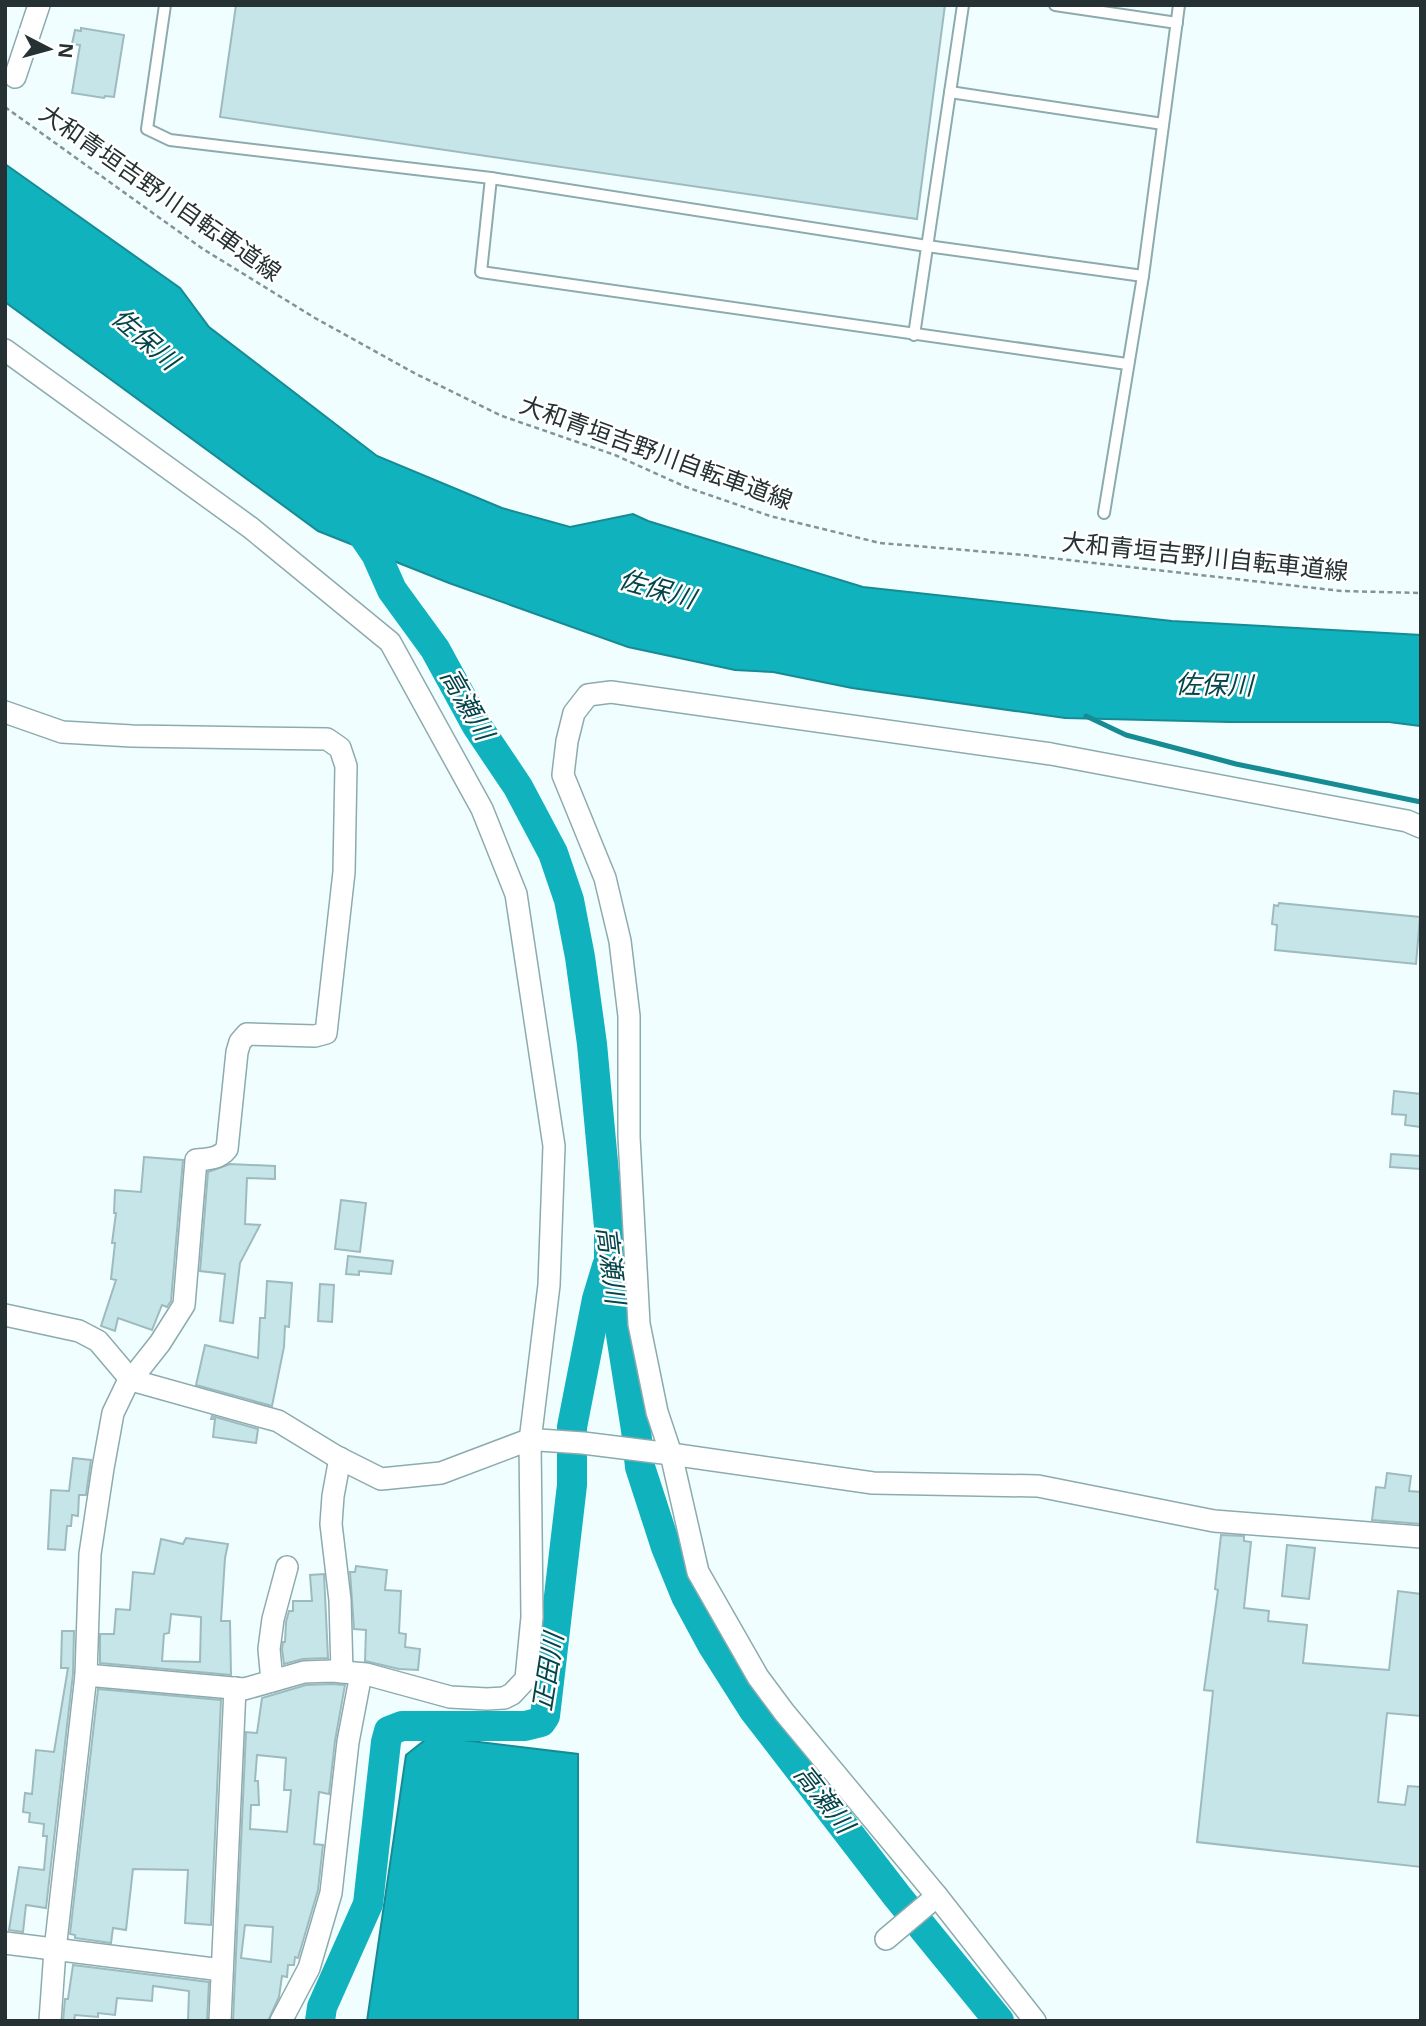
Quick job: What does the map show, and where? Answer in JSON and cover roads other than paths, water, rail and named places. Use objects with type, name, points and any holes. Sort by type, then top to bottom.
[{"type":"street","points":[[15,77],[39,5]]},
{"type":"street","points":[[5,350],[251,528],[390,642],[482,809],[516,894],[554,1146],[549,1285],[530,1441],[533,1617],[526,1679],[521,1687],[504,1698],[450,1698],[351,1673],[304,1672],[244,1689],[86,1675]]},
{"type":"street","points":[[1035,2021],[784,1712],[758,1677],[698,1572],[657,1412],[639,1324],[629,1136],[629,1016],[620,941],[605,877],[563,775],[574,713],[588,695],[611,692],[1051,754],[1407,821],[1421,827]]},
{"type":"street","points":[[5,712],[62,732],[132,736],[327,739],[340,748],[346,766],[344,872],[326,1033],[315,1036],[247,1034],[240,1042],[234,1070],[227,1149],[214,1158],[195,1160],[184,1305],[160,1343],[131,1380],[113,1413],[90,1555],[86,1675],[55,1950],[50,2021]]},
{"type":"street","points":[[5,1315],[79,1331],[106,1349],[131,1380],[278,1421],[381,1479],[441,1473],[530,1441],[583,1443],[873,1483],[1038,1486],[1214,1521],[1421,1537]]},
{"type":"street","points":[[281,2021],[309,1968],[331,1893],[348,1742],[351,1673],[331,1524],[340,1458]]},
{"type":"street","points":[[272,1681],[269,1649],[273,1619],[287,1567]]},
{"type":"street","points":[[220,2021],[235,1688]]},
{"type":"street","points":[[886,1939],[934,1898]]},
{"type":"street","points":[[5,1943],[222,1970]]},
{"type":"lane","points":[[165,5],[147,129],[170,140],[491,178],[927,246],[1143,276]]},
{"type":"lane","points":[[914,335],[963,5]]},
{"type":"lane","points":[[1055,5],[1177,23]]},
{"type":"lane","points":[[1104,513],[1143,276],[1179,5]]},
{"type":"lane","points":[[950,92],[1163,124]]},
{"type":"lane","points":[[491,178],[481,272],[1127,365]]},
{"type":"water","name":"佐保川","points":[[5,164],[180,288],[209,327],[377,456],[502,508],[570,527],[633,514],[648,521],[863,587],[1172,621],[1421,635],[1421,726],[1389,722],[1065,718],[852,688],[773,672],[735,670],[628,647],[449,583],[318,531],[5,302]]},
{"type":"water","points":[[430,1736],[578,1754],[578,2021],[367,2021],[406,1755]]},
{"type":"waterway","name":"高瀬川","points":[[354,522],[376,554],[392,590],[435,649],[477,726],[518,787],[553,853],[569,900],[592,1044],[609,1227],[609,1259],[640,1467],[666,1547],[686,1596],[713,1646],[753,1709],[897,1896],[999,2021]]},
{"type":"waterway","points":[[1086,716],[1126,735],[1236,764],[1421,802]]},
{"type":"waterway","name":"正田川","points":[[320,2021],[322,2007],[368,1904],[389,1731],[402,1726],[525,1726],[541,1722],[545,1716],[572,1485],[572,1427],[597,1299],[607,1266]]}]
